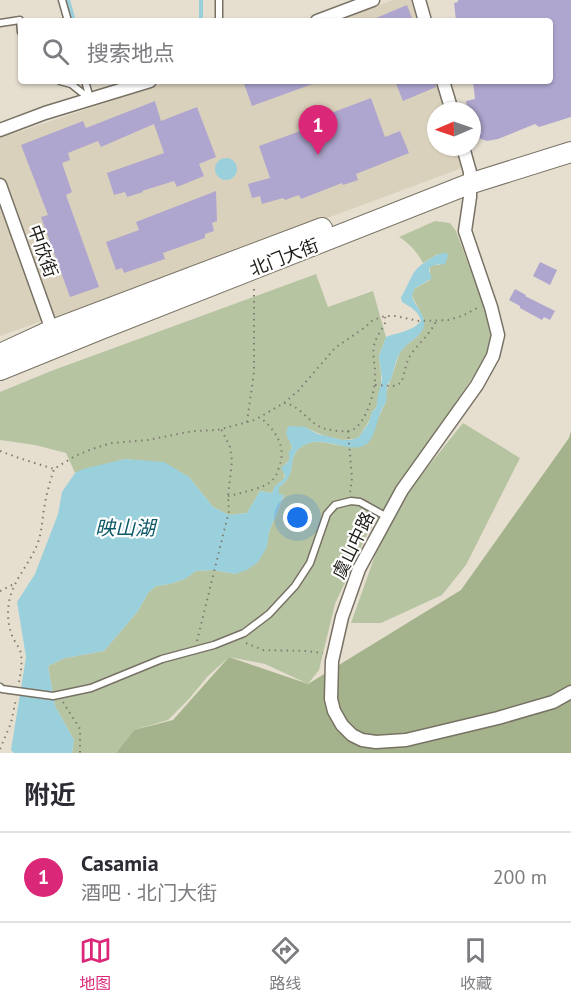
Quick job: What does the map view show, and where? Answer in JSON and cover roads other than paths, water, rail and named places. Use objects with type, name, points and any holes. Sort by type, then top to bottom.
[{"type":"main road","name":"北门大街","points":[[0,370],[254,269],[546,147],[571,140]]},
{"type":"main road","name":"北门大街","points":[[0,354],[52,330],[470,178],[571,152]]},
{"type":"street","points":[[325,18],[373,0]]},
{"type":"street","points":[[419,0],[424,18]]},
{"type":"street","points":[[0,130],[45,113],[140,84]]},
{"type":"street","points":[[444,84],[449,102]]},
{"type":"street","name":"虞山中路","points":[[465,156],[470,178],[470,196],[465,231],[490,302],[498,335],[493,356],[477,386],[402,490],[359,569],[342,617],[332,661],[331,699],[334,711],[342,725],[352,735],[362,740],[376,742],[405,740],[498,718],[553,702],[571,693]]},
{"type":"street","name":"中欣街","points":[[0,185],[52,330]]},
{"type":"lane","points":[[62,0],[67,18]]},
{"type":"lane","points":[[219,0],[219,18]]},
{"type":"lane","points":[[0,23],[18,20]]},
{"type":"lane","points":[[71,84],[90,99]]},
{"type":"lane","points":[[86,84],[90,99]]},
{"type":"lane","points":[[0,687],[53,696],[91,688],[162,659],[214,645],[244,633],[269,614],[295,586],[310,563],[327,514],[335,505],[348,501],[360,502],[387,517]]},
{"type":"water","points":[[226,158],[234,161],[237,169],[234,177],[226,180],[218,177],[215,169],[218,161]]},
{"type":"water","name":"映山湖","points":[[447,253],[445,264],[431,267],[429,271],[432,278],[414,289],[412,297],[422,314],[424,326],[420,334],[398,356],[388,385],[386,402],[370,441],[363,446],[355,447],[315,442],[296,452],[289,477],[279,487],[279,494],[284,495],[269,532],[267,547],[258,562],[247,570],[235,574],[213,570],[196,571],[185,579],[156,586],[148,593],[138,611],[104,651],[65,658],[48,666],[55,706],[74,740],[72,753],[14,753],[11,750],[26,657],[17,602],[35,574],[58,514],[62,492],[75,473],[125,459],[164,462],[189,477],[213,507],[229,515],[247,513],[260,491],[272,493],[275,486],[284,479],[285,475],[281,468],[289,461],[289,452],[292,448],[286,432],[289,426],[305,427],[318,434],[342,440],[359,437],[376,408],[382,379],[379,356],[386,337],[409,330],[421,321],[416,312],[402,302],[401,297],[418,268],[433,257]]},
{"type":"waterway","points":[[68,0],[73,18]]},
{"type":"waterway","points":[[201,0],[201,18]]},
{"type":"place","name":"Casamia","points":[[318,155]]}]
